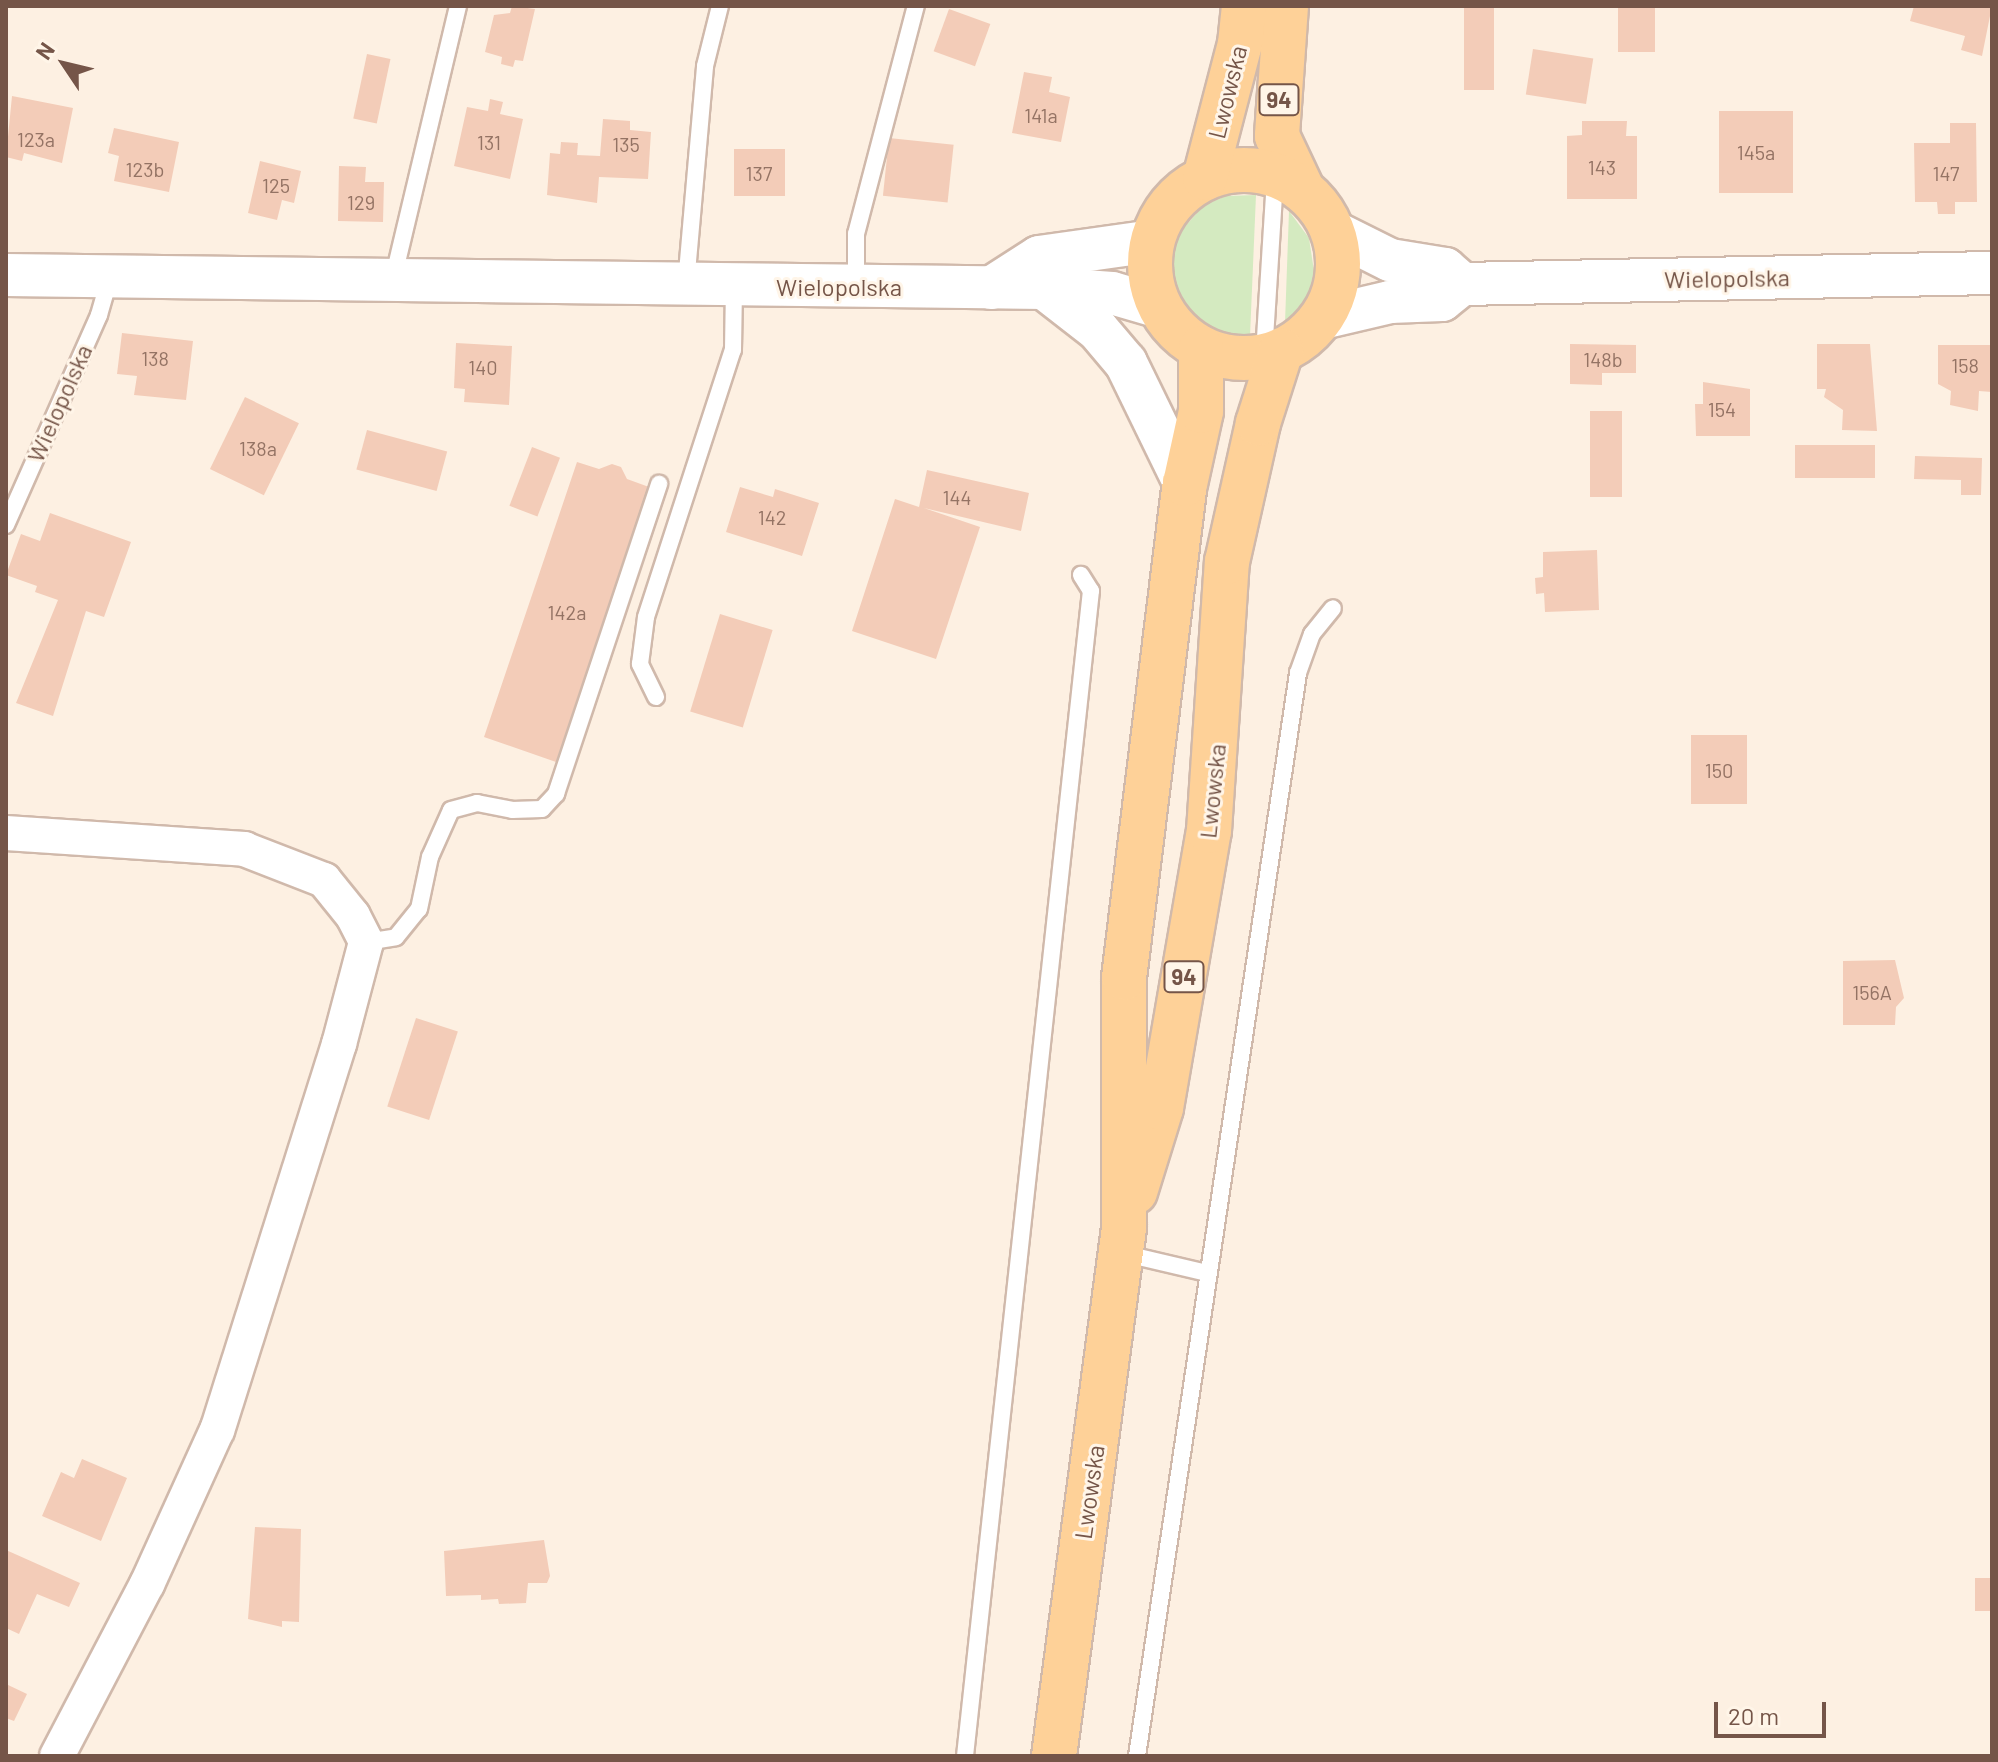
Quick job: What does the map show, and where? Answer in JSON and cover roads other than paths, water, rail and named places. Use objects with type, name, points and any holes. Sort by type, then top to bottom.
[{"type":"main road","name":"Lwowska","points":[[1205,178],[1240,44],[1244,6]]},
{"type":"main road","name":"Lwowska","points":[[1285,167],[1286,6]]},
{"type":"main road","points":[[1285,167],[1332,231],[1336,283],[1322,318],[1272,354],[1237,359],[1201,348],[1172,325],[1160,307],[1150,269],[1153,241],[1165,212],[1205,178],[1285,167]]},
{"type":"main road","name":"Lwowska","points":[[1054,1756],[1123,1240],[1124,978],[1185,484],[1201,411],[1201,348]]},
{"type":"main road","name":"Lwowska","points":[[1123,1240],[1161,1108],[1209,831],[1221,607],[1237,505],[1272,354]]},
{"type":"street","name":"Wielopolska","points":[[1332,231],[1390,260],[1445,269],[1462,284]]},
{"type":"street","points":[[991,288],[1039,257],[1153,241]]},
{"type":"street","name":"Wielopolska","points":[[1322,318],[1390,302],[1442,300],[1462,284],[1992,273]]},
{"type":"street","name":"Wielopolska","points":[[6,275],[109,279],[1044,288],[1112,293],[1160,307]]},
{"type":"street","points":[[1044,288],[1098,330],[1126,363],[1185,484]]},
{"type":"street","points":[[6,833],[244,849],[324,880],[353,916],[366,942],[339,1044],[217,1430],[147,1584],[57,1756]]},
{"type":"lane","points":[[392,280],[458,6]]},
{"type":"lane","points":[[686,286],[705,66],[720,6]]},
{"type":"lane","points":[[856,288],[856,234],[916,6]]},
{"type":"lane","points":[[1272,354],[1285,167]]},
{"type":"lane","name":"Wielopolska","points":[[6,525],[99,315],[109,279]]},
{"type":"lane","points":[[656,697],[640,664],[646,617],[733,350],[734,286]]},
{"type":"lane","points":[[366,942],[396,937],[419,909],[430,857],[451,810],[477,803],[512,810],[542,809],[556,794],[659,484]]},
{"type":"lane","points":[[965,1756],[1091,591],[1081,575]]},
{"type":"lane","points":[[1137,1756],[1298,673],[1312,634],[1333,608]]},
{"type":"lane","points":[[1123,1240],[1207,1273]]}]
